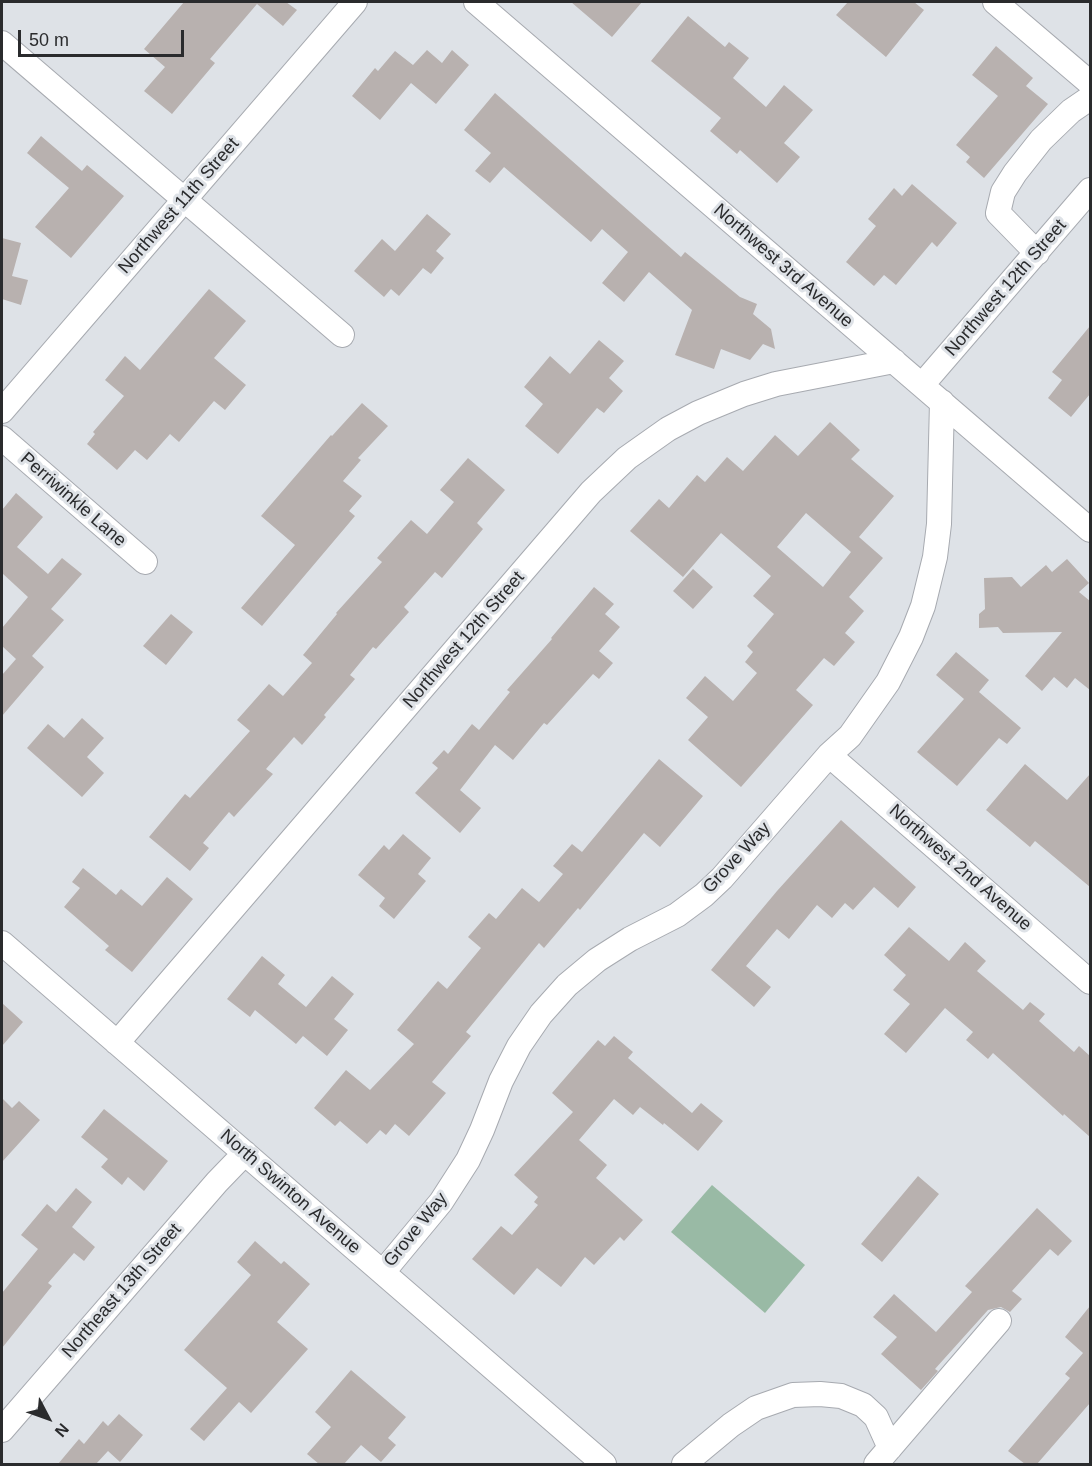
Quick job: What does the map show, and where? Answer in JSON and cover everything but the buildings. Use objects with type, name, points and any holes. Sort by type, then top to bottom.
[{"type":"street","name":"Northwest 11th Street","points":[[2,411],[356,2]]},
{"type":"street","name":"Northwest 3rd Avenue","points":[[476,2],[1090,530]]},
{"type":"street","points":[[995,2],[1090,83]]},
{"type":"street","points":[[2,43],[342,335]]},
{"type":"street","points":[[1037,253],[998,213],[1003,192],[1014,173],[1041,140],[1071,111],[1090,98]]},
{"type":"street","name":"Northwest 12th Street","points":[[922,385],[1090,190]]},
{"type":"street","name":"Northwest 12th Street","points":[[117,1043],[591,492],[627,458],[668,429],[698,413],[744,394],[776,384],[894,361]]},
{"type":"street","name":"Grove Way","points":[[382,1272],[441,1202],[468,1160],[501,1081],[519,1046],[541,1014],[567,985],[597,960],[630,939],[677,915],[722,878],[829,755],[850,736],[888,682],[911,638],[935,557],[939,524],[942,402]]},
{"type":"street","name":"Perriwinkle Lane","points":[[2,438],[145,562]]},
{"type":"street","name":"Northwest 2nd Avenue","points":[[829,755],[1090,982]]},
{"type":"street","name":"North Swinton Avenue","points":[[2,943],[604,1464]]},
{"type":"street","name":"Northeast 13th Street","points":[[2,1430],[217,1182],[245,1153]]},
{"type":"street","points":[[883,1456],[999,1321]]},
{"type":"street","points":[[684,1464],[722,1432],[756,1408],[793,1395],[841,1396],[863,1405],[876,1417],[883,1456]]},
{"type":"green space","points":[[712,1185],[805,1265],[765,1313],[671,1232]]}]
